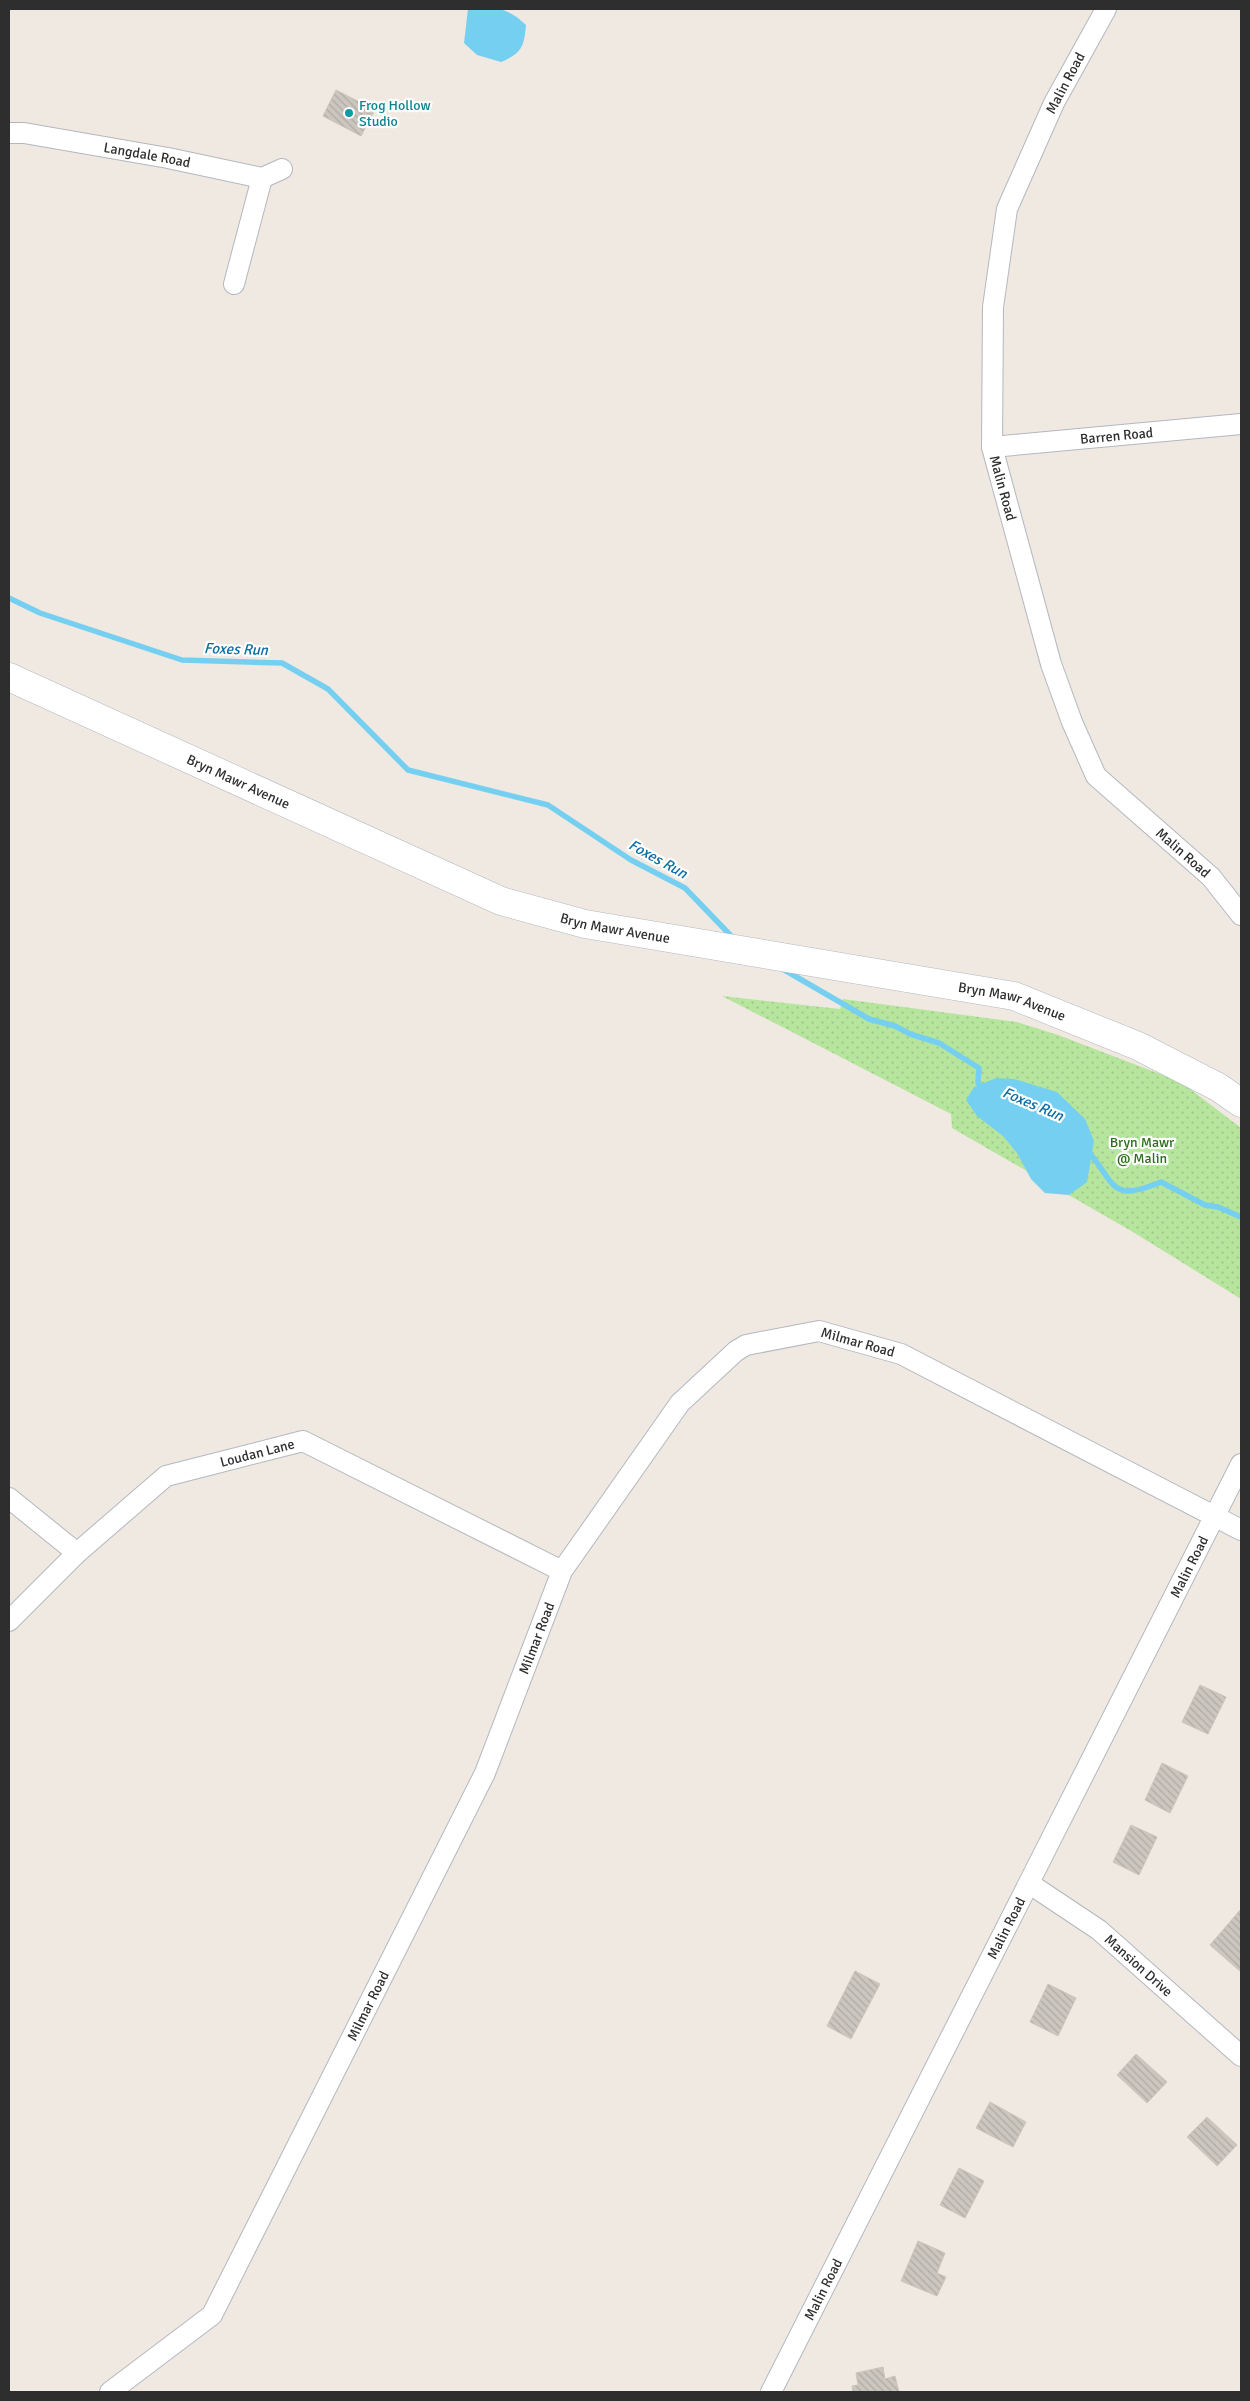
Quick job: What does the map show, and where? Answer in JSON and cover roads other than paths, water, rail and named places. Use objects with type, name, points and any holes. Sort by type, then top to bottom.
[{"type":"main road","name":"Bryn Mawr Avenue","points":[[9,677],[501,901],[585,924],[1014,996],[1138,1046],[1218,1087],[1241,1103]]},
{"type":"street","name":"Malin Road","points":[[1106,9],[1054,103],[1007,209],[993,307],[992,447],[1051,664],[1072,722],[1096,776],[1211,878],[1241,914]]},
{"type":"street","name":"Langdale Road","points":[[9,133],[24,133],[168,158],[262,178]]},
{"type":"street","points":[[234,284],[262,178],[282,169]]},
{"type":"street","name":"Barren Road","points":[[992,447],[1241,424]]},
{"type":"street","name":"Milmar Road","points":[[110,2392],[212,2315],[485,1773],[562,1571],[680,1403],[729,1357],[746,1345],[819,1332],[901,1354],[1241,1530]]},
{"type":"street","name":"Loudan Lane","points":[[9,1621],[76,1553],[166,1476],[303,1441],[562,1571]]},
{"type":"street","name":"Malin Road","points":[[771,2392],[1030,1884],[1241,1464]]},
{"type":"street","points":[[9,1498],[76,1553]]},
{"type":"street","name":"Mansion Drive","points":[[1030,1884],[1100,1930],[1241,2056]]},
{"type":"water","points":[[485,7],[500,9],[520,19],[526,25],[523,44],[518,52],[501,62],[477,55],[464,43],[468,9]]},
{"type":"water","points":[[996,1078],[1014,1079],[1057,1092],[1085,1119],[1094,1141],[1087,1182],[1069,1195],[1045,1193],[1031,1179],[1017,1153],[1003,1136],[977,1116],[966,1100],[974,1087]]},
{"type":"waterway","name":"Foxes Run","points":[[9,598],[40,613],[182,660],[282,663],[328,689],[408,770],[548,805],[631,860],[685,888],[735,940]]},
{"type":"waterway","name":"Foxes Run","points":[[781,968],[869,1019],[895,1026],[910,1034],[939,1043],[979,1068],[978,1082],[982,1092]]},
{"type":"waterway","name":"Foxes Run","points":[[1087,1150],[1115,1187],[1132,1191],[1161,1182],[1205,1205],[1218,1207],[1241,1217]]},
{"type":"place","name":"Frog Hollow Studio","points":[[349,113]]},
{"type":"park label","name":"Bryn Mawr @ Malin","points":[[1142,1150]]}]
